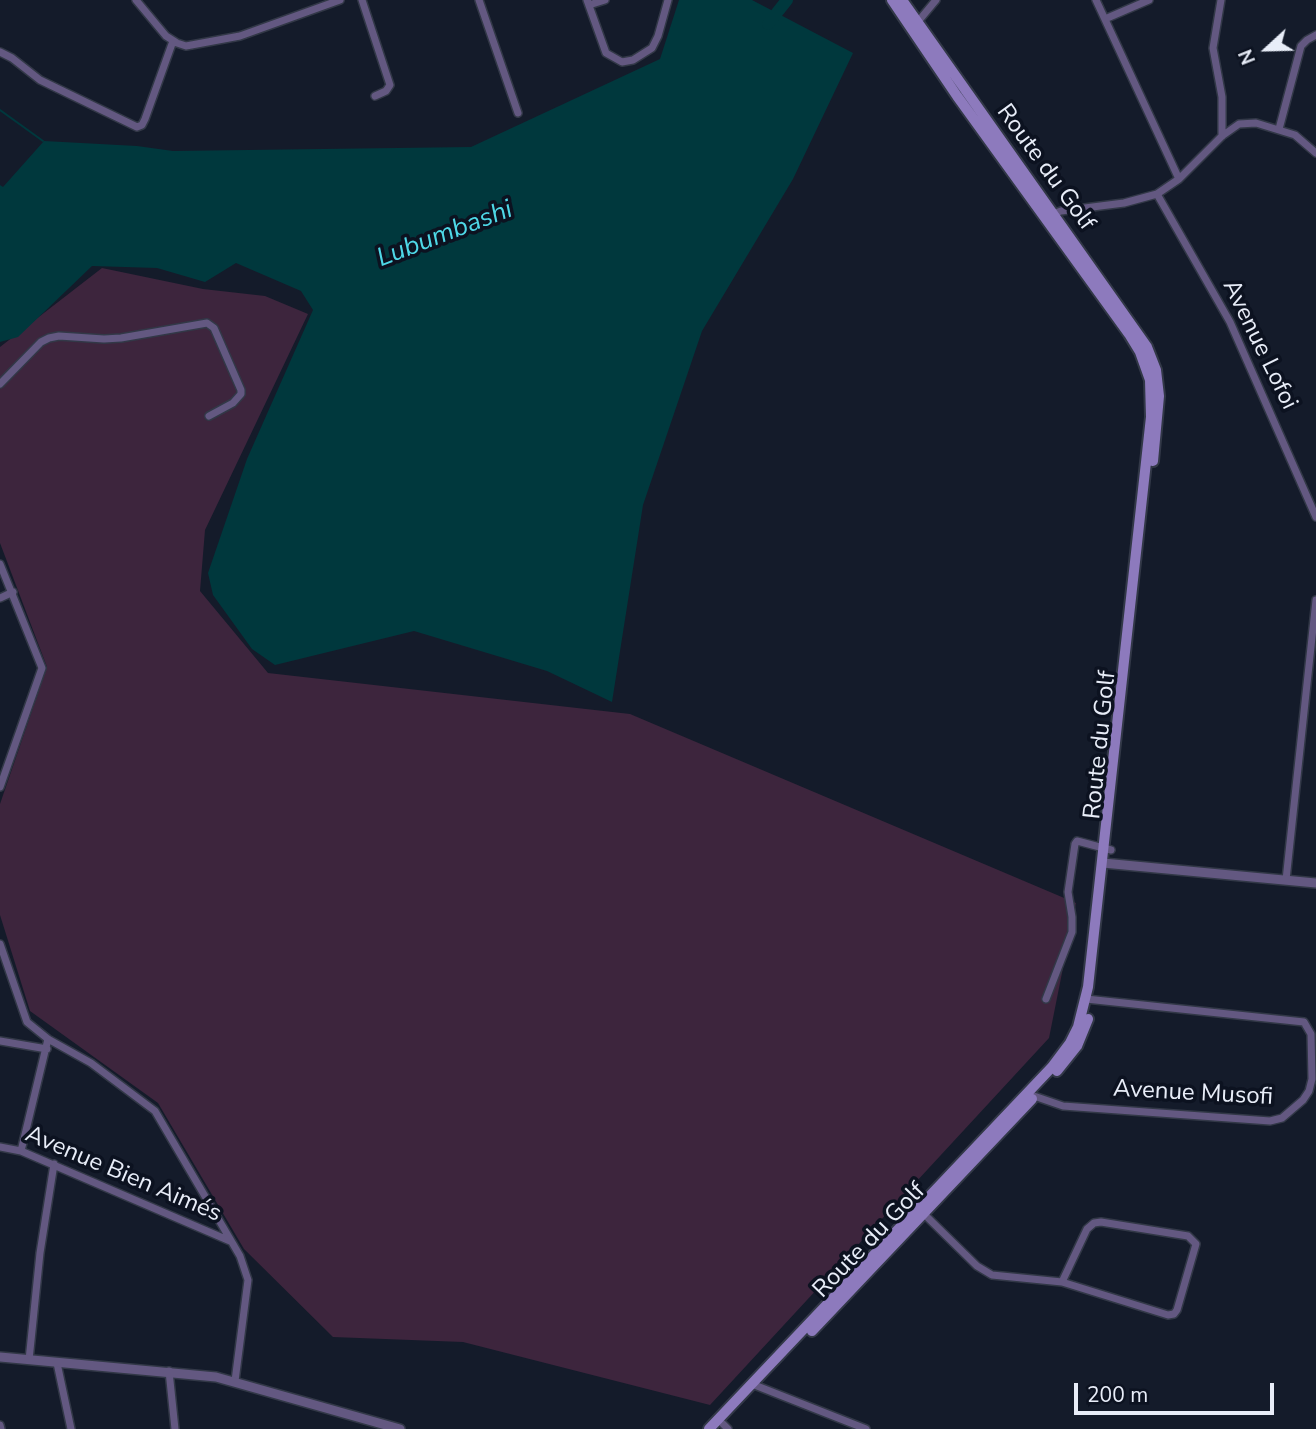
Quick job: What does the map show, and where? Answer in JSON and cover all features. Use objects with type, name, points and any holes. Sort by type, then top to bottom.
[{"type":"main road","points":[[891,0],[914,27]]},
{"type":"main road","name":"Route du Golf","points":[[723,1428],[755,1385],[1072,1054],[1084,1031],[1090,1000],[1158,417],[1158,382],[1154,364],[1142,339],[1025,184],[914,27],[902,0]]},
{"type":"main road","points":[[709,1429],[755,1385]]},
{"type":"street","points":[[136,0],[173,41],[182,45],[196,45],[240,36],[340,0]]},
{"type":"street","points":[[362,0],[390,85],[386,91],[375,96]]},
{"type":"street","points":[[479,0],[518,113]]},
{"type":"street","points":[[606,0],[588,3],[606,52],[622,62],[633,60],[652,48],[659,36],[668,0]]},
{"type":"street","points":[[914,27],[936,0]]},
{"type":"street","points":[[1096,0],[1179,179]]},
{"type":"street","points":[[1105,19],[1149,0]]},
{"type":"street","points":[[1221,0],[1213,48],[1222,97],[1222,136]]},
{"type":"street","points":[[1279,129],[1301,46],[1313,36],[1316,44]]},
{"type":"street","points":[[0,52],[40,80],[137,127],[145,120],[173,41]]},
{"type":"street","points":[[1049,216],[1124,203],[1157,194],[1179,179],[1231,128],[1247,122],[1279,129],[1305,141],[1316,153]]},
{"type":"street","name":"Avenue Lofoi","points":[[1157,194],[1230,322],[1316,517]]},
{"type":"street","points":[[0,384],[41,342],[49,338],[121,338],[206,323],[214,328],[241,390],[233,403],[209,416]]},
{"type":"street","points":[[0,564],[42,668],[0,788]]},
{"type":"street","points":[[0,598],[13,592]]},
{"type":"street","points":[[1286,880],[1316,600]]},
{"type":"street","points":[[1046,999],[1072,932],[1068,892],[1075,845],[1077,841],[1108,850]]},
{"type":"street","points":[[1106,864],[1316,883]]},
{"type":"street","points":[[0,944],[23,1015],[48,1039],[91,1063],[155,1111],[244,1263],[248,1280],[235,1381]]},
{"type":"street","name":"Avenue Musofi","points":[[1030,1095],[1063,1106],[1270,1121],[1282,1118],[1303,1100],[1309,1091],[1312,1079],[1311,1034],[1304,1022],[1090,1000]]},
{"type":"street","points":[[21,1151],[48,1039]]},
{"type":"street","points":[[0,1041],[47,1049]]},
{"type":"street","name":"Avenue Bien Aimés","points":[[0,1147],[21,1151],[54,1164],[230,1241]]},
{"type":"street","points":[[29,1360],[40,1253],[54,1164]]},
{"type":"street","points":[[921,1212],[992,1275],[1062,1282],[1168,1315],[1173,1315],[1177,1310],[1196,1246],[1193,1238],[1188,1236],[1094,1223],[1087,1229],[1062,1282]]},
{"type":"street","points":[[0,1357],[197,1373],[235,1381],[400,1429]]},
{"type":"street","points":[[57,1363],[71,1429]]},
{"type":"street","points":[[169,1371],[175,1429]]},
{"type":"street","points":[[755,1385],[866,1429]]},
{"type":"shaded area","points":[[102,268],[203,289],[265,296],[308,314],[205,530],[200,591],[268,673],[630,714],[1076,903],[1049,1038],[710,1405],[463,1342],[333,1337],[244,1249],[158,1103],[30,1011],[0,915],[0,804],[47,667],[0,543],[0,347]]},
{"type":"water","points":[[679,0],[752,0],[853,53],[793,179],[702,331],[643,505],[612,702],[547,671],[414,631],[275,665],[252,649],[213,595],[208,573],[247,459],[313,310],[301,291],[236,263],[205,282],[157,268],[92,266],[18,337],[0,342],[0,185],[3,187],[44,141],[137,146],[173,151],[471,147],[660,59]]},
{"type":"waterway","name":"Lubumbashi","points":[[768,24],[787,0]]},
{"type":"waterway","points":[[0,110],[43,141]]}]
